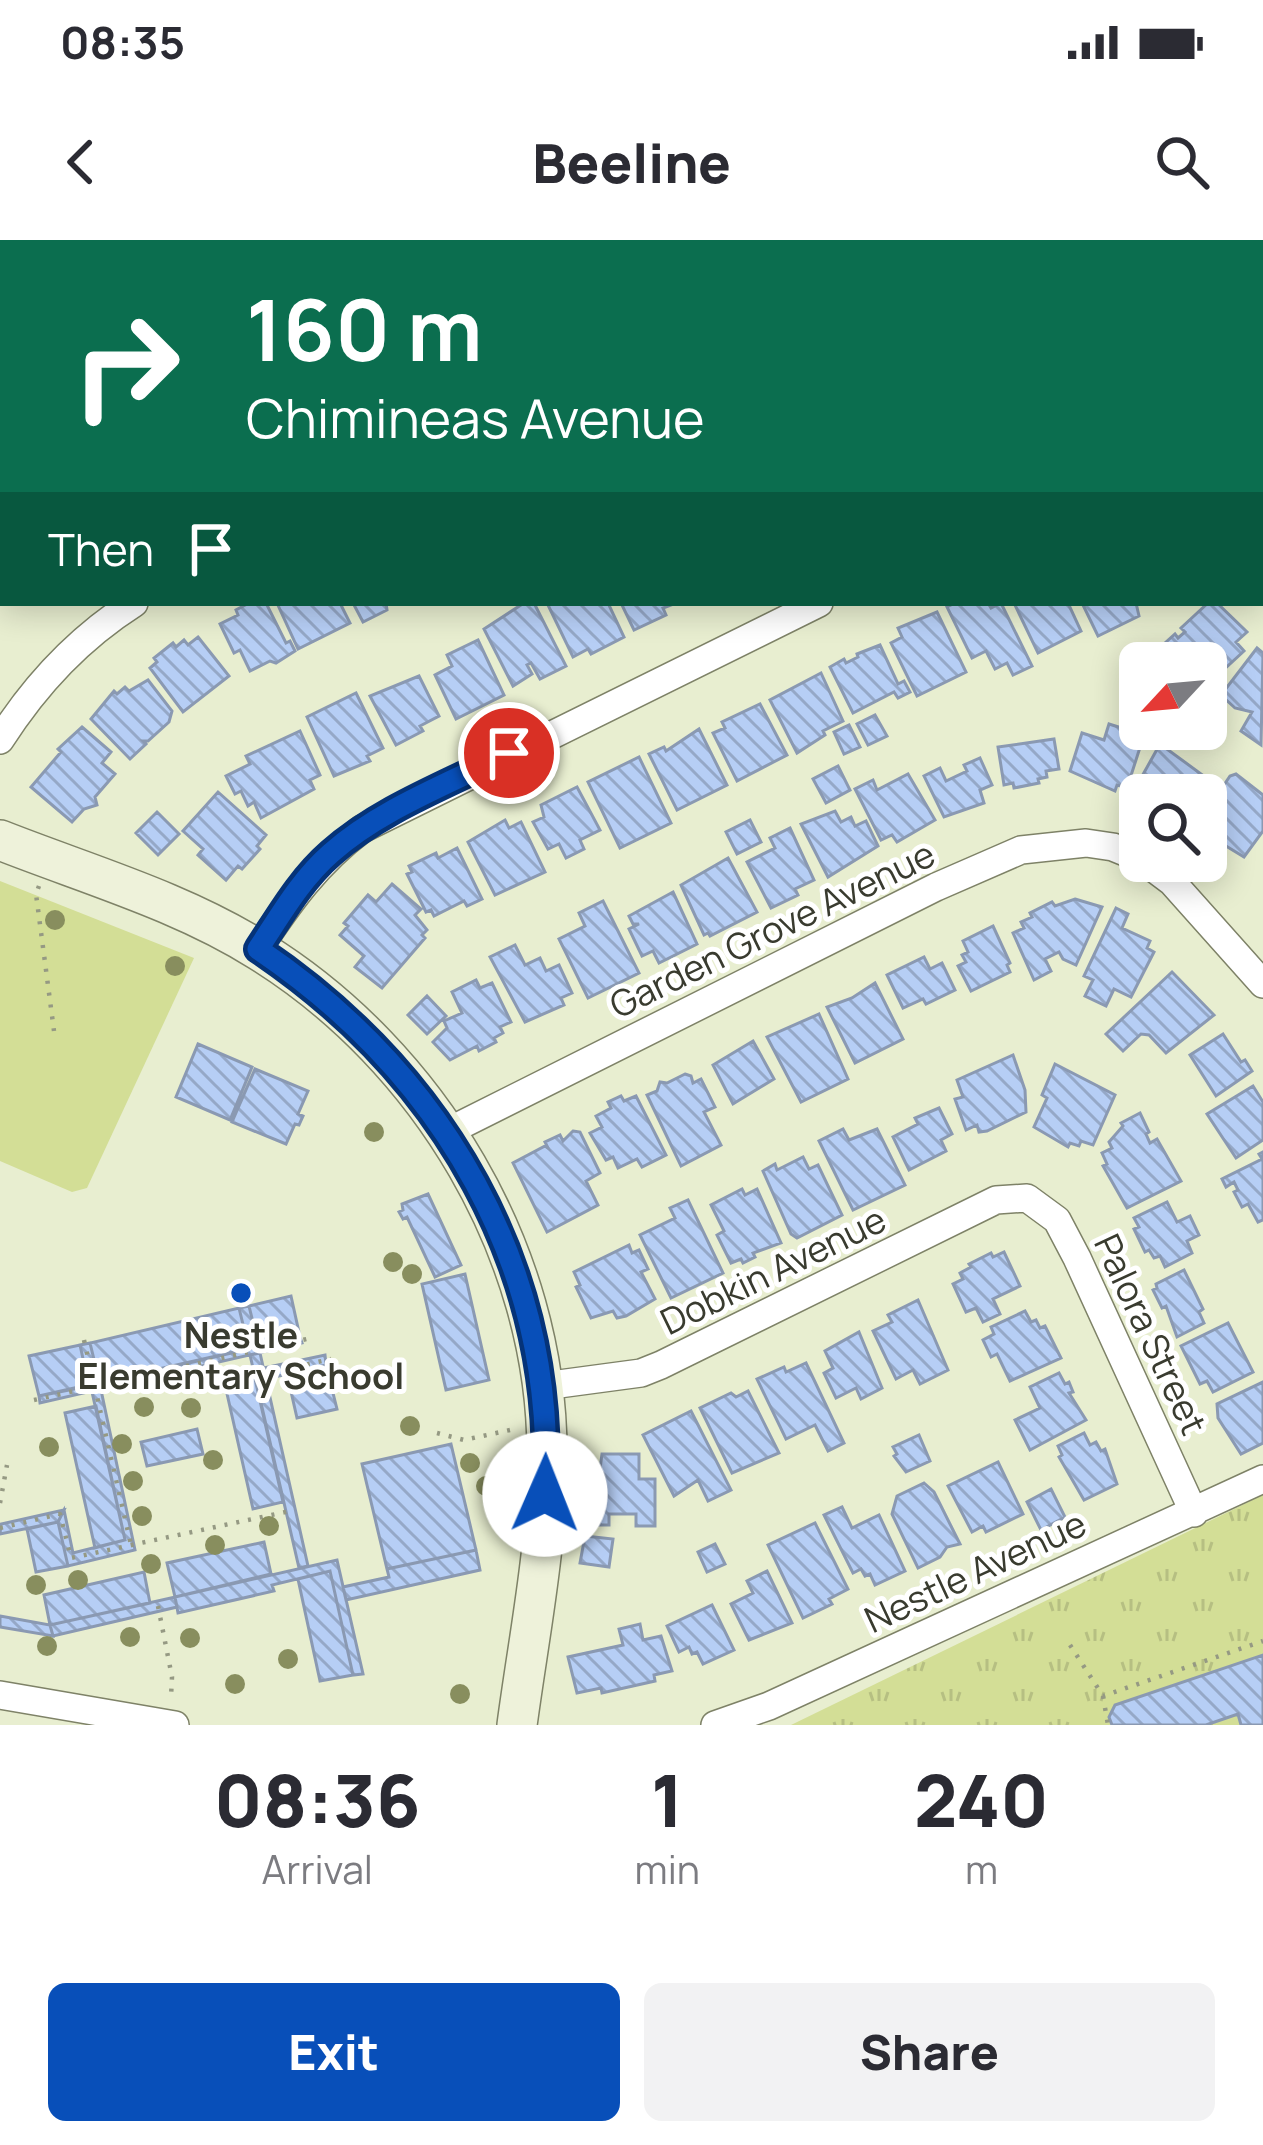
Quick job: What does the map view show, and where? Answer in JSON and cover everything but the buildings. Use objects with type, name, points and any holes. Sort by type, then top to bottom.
[{"type":"street","points":[[0,740],[25,701],[94,628],[129,606]]},
{"type":"street","points":[[258,949],[300,885],[362,829],[813,606]]},
{"type":"street","points":[[0,840],[190,915],[258,949],[320,994],[367,1037],[447,1132],[477,1182],[528,1314],[544,1386],[548,1453],[543,1534],[518,1725]]},
{"type":"street","name":"Garden Grove Avenue","points":[[447,1132],[936,887],[1021,850],[1086,843],[1119,850]]},
{"type":"street","points":[[1171,882],[1263,984]]},
{"type":"street","name":"Dobkin Avenue","points":[[544,1386],[661,1366],[996,1200],[1027,1198]]},
{"type":"street","name":"Palora Street","points":[[1027,1198],[1057,1220],[1194,1513]]},
{"type":"street","name":"Nestle Avenue","points":[[715,1725],[769,1706],[1263,1479]]},
{"type":"street","points":[[0,1695],[173,1711]]},
{"type":"path","points":[[39,886],[36,894],[54,1031]]},
{"type":"path","points":[[34,1400],[307,1339]]},
{"type":"path","points":[[84,1340],[131,1545]]},
{"type":"path","points":[[260,1375],[332,1359]]},
{"type":"path","points":[[437,1432],[464,1440],[516,1428]]},
{"type":"path","points":[[0,1503],[7,1465]]},
{"type":"path","points":[[0,1528],[60,1514],[71,1558],[290,1510]]},
{"type":"path","points":[[158,1606],[172,1678],[173,1711]]},
{"type":"path","points":[[1103,1696],[1263,1641]]},
{"type":"path","points":[[1070,1645],[1103,1696],[1108,1725]]},
{"type":"green space","points":[[0,881],[194,958],[87,1188],[72,1192],[0,1161]]},
{"type":"green space","points":[[1263,1495],[1263,1725],[791,1725]]},
{"type":"place","name":"Nestle Elementary School","points":[[241,1293]]},
{"type":"route","points":[[509,753],[362,829],[329,854],[300,885],[258,949],[320,994],[367,1037],[447,1132],[477,1182],[528,1314],[544,1386],[545,1494]]}]
